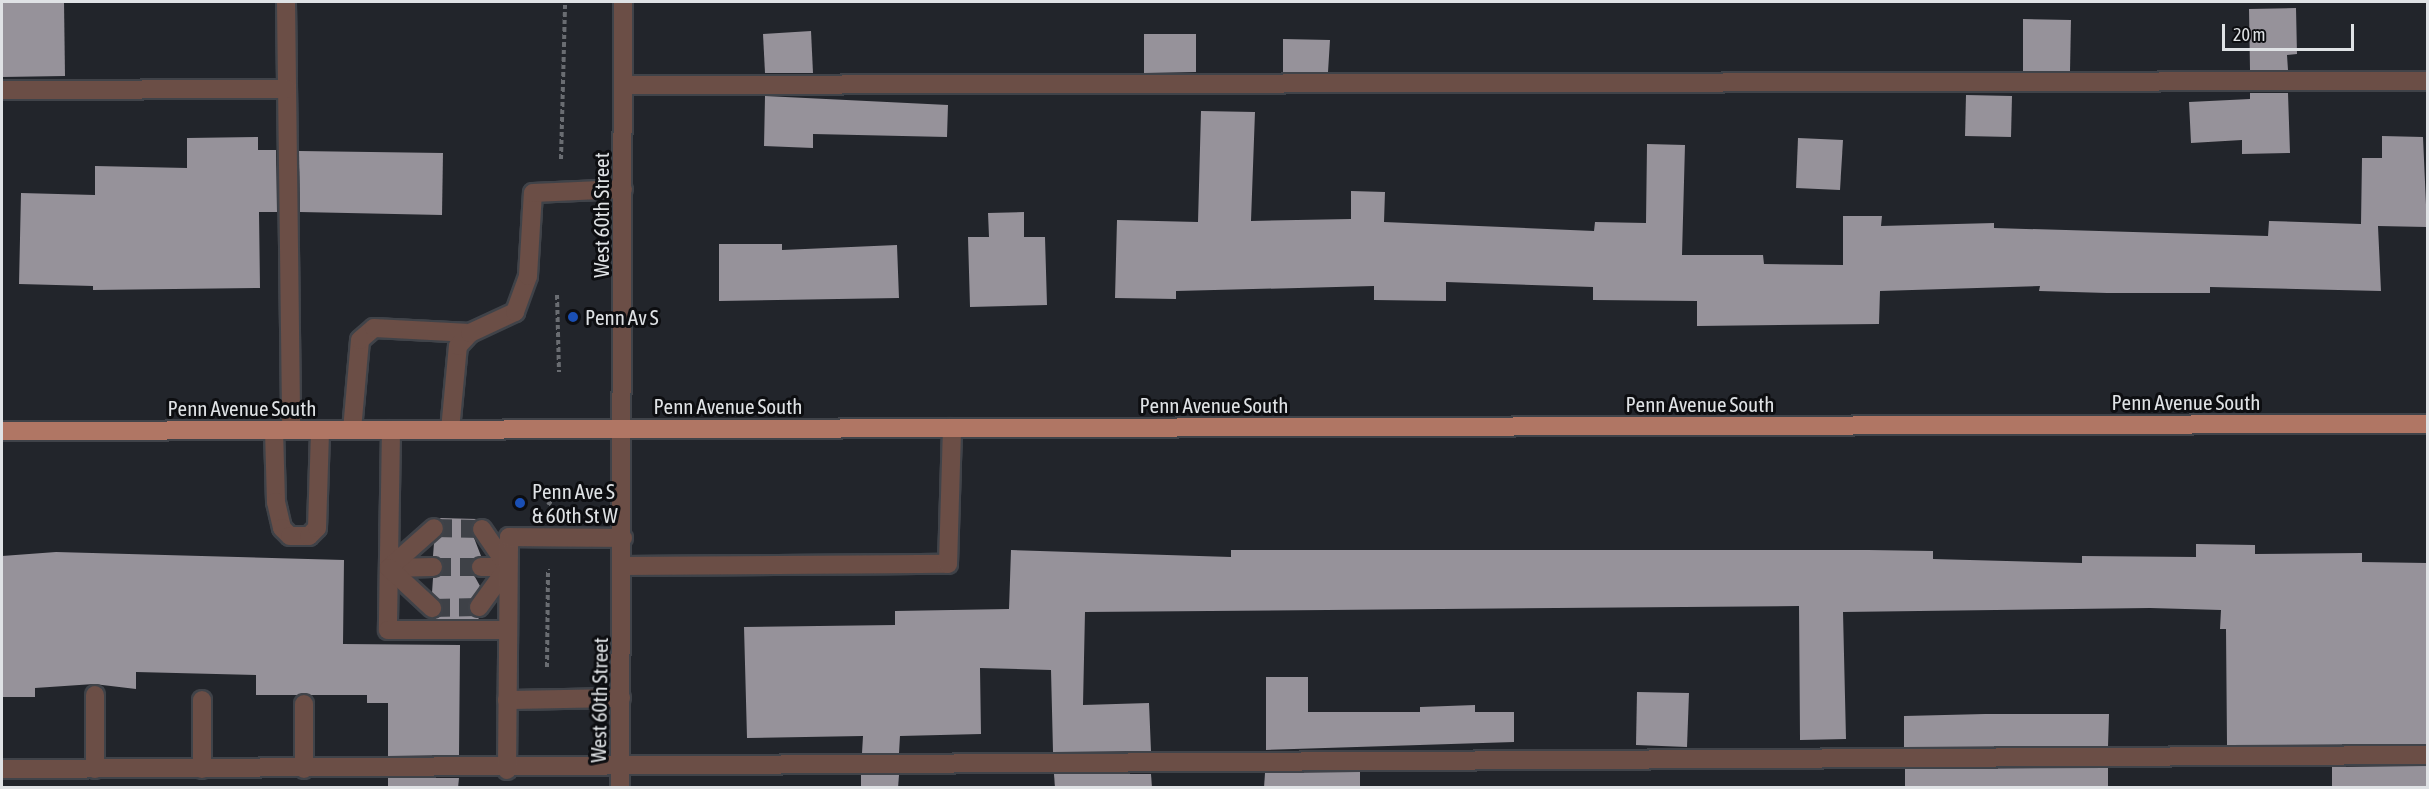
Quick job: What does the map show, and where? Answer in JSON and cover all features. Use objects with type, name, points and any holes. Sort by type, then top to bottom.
[{"type":"main road","name":"Penn Avenue South","points":[[2,431],[2427,424]]},
{"type":"street","points":[[286,2],[287,89],[282,430],[276,502],[282,528],[290,536],[309,536],[317,528],[320,430]]},
{"type":"street","name":"West 60th Street","points":[[620,779],[623,2]]},
{"type":"street","points":[[623,85],[2427,81]]},
{"type":"street","points":[[2,90],[287,89]]},
{"type":"street","points":[[450,430],[458,346],[470,333],[515,312],[528,276],[533,193],[623,189]]},
{"type":"street","points":[[352,430],[360,340],[374,328],[470,333]]},
{"type":"street","points":[[622,566],[948,564],[952,428]]},
{"type":"street","points":[[391,430],[388,630],[507,630]]},
{"type":"street","points":[[389,568],[434,528]]},
{"type":"street","points":[[482,529],[508,567]]},
{"type":"street","points":[[507,770],[509,537],[622,538]]},
{"type":"street","points":[[389,568],[433,567]]},
{"type":"street","points":[[481,567],[508,567]]},
{"type":"street","points":[[479,607],[508,567]]},
{"type":"street","points":[[389,568],[432,608]]},
{"type":"street","points":[[95,695],[95,769]]},
{"type":"street","points":[[507,700],[621,698]]},
{"type":"street","points":[[202,700],[202,769]]},
{"type":"street","points":[[304,704],[304,769]]},
{"type":"street","points":[[2,769],[507,770],[620,779],[2427,755]]},
{"type":"path","points":[[547,699],[548,505],[559,491]]},
{"type":"building","points":[[2,2],[64,2],[65,76],[2,77]]},
{"type":"building","points":[[2296,8],[2297,54],[2287,55],[2288,70],[2250,70],[2249,9]]},
{"type":"building","points":[[2023,19],[2071,20],[2070,71],[2023,71]]},
{"type":"building","points":[[811,31],[813,73],[765,73],[763,34]]},
{"type":"building","points":[[1144,34],[1196,34],[1196,72],[1144,73]]},
{"type":"building","points":[[1283,39],[1330,40],[1328,72],[1283,72]]},
{"type":"building","points":[[2250,93],[2288,93],[2290,153],[2242,154],[2242,140],[2191,143],[2189,102],[2250,99]]},
{"type":"building","points":[[1966,95],[2012,96],[2011,137],[1965,136]]},
{"type":"building","points":[[765,96],[948,105],[947,137],[813,134],[813,148],[764,146]]},
{"type":"building","points":[[1201,111],[1255,112],[1251,221],[1351,219],[1351,191],[1385,192],[1384,222],[1594,231],[1595,222],[1646,223],[1647,144],[1685,145],[1682,255],[1763,255],[1764,264],[1843,265],[1843,216],[1882,216],[1881,226],[1994,223],[1994,228],[2268,236],[2269,221],[2361,224],[2362,158],[2382,158],[2382,136],[2423,137],[2427,227],[2378,226],[2381,291],[2210,287],[2210,293],[2107,293],[2039,291],[2040,286],[1880,291],[1879,324],[1697,326],[1697,301],[1593,300],[1593,287],[1446,282],[1446,301],[1374,300],[1374,286],[1176,291],[1176,299],[1115,298],[1117,220],[1198,222]]},
{"type":"building","points":[[258,137],[258,150],[276,150],[277,212],[259,212],[260,288],[93,290],[93,286],[19,284],[21,193],[95,195],[95,166],[187,168],[187,138]]},
{"type":"building","points":[[1798,138],[1843,140],[1840,190],[1796,188]]},
{"type":"building","points":[[299,151],[443,153],[442,215],[300,212]]},
{"type":"building","points":[[1024,212],[1024,237],[1045,237],[1047,305],[970,307],[968,237],[989,237],[988,213]]},
{"type":"building","points":[[719,244],[782,244],[782,250],[897,245],[899,298],[719,301]]},
{"type":"building","points":[[439,518],[477,519],[471,530],[481,556],[470,568],[480,586],[468,606],[479,619],[435,619],[443,610],[432,593],[433,578],[444,567],[433,556],[434,543],[445,531]]},
{"type":"building","points":[[2196,544],[2255,545],[2255,554],[2362,553],[2362,562],[2427,563],[2427,744],[2227,745],[2226,629],[2220,629],[2221,610],[2150,608],[1843,612],[1846,739],[1800,740],[1799,606],[1085,612],[1083,705],[1149,703],[1151,751],[1053,752],[1051,670],[980,668],[981,734],[900,736],[899,753],[862,753],[863,736],[747,738],[744,627],[895,625],[895,611],[1009,609],[1011,550],[1231,557],[1231,550],[1868,550],[1933,551],[1933,559],[2082,563],[2082,556],[2196,557]]},
{"type":"building","points":[[56,552],[344,560],[343,644],[460,645],[459,755],[388,756],[388,703],[367,703],[367,695],[256,695],[256,675],[136,672],[136,689],[94,684],[35,688],[35,697],[2,697],[2,556]]},
{"type":"building","points":[[1266,677],[1308,677],[1308,712],[1420,712],[1420,707],[1475,705],[1475,712],[1514,712],[1514,742],[1266,750]]},
{"type":"building","points":[[1637,692],[1689,693],[1687,747],[1636,745]]},
{"type":"building","points":[[2109,714],[2108,746],[1904,747],[1904,716]]},
{"type":"building","points":[[2427,766],[2427,788],[2332,788],[2332,767]]},
{"type":"building","points":[[2108,768],[2108,788],[1905,788],[1905,769]]},
{"type":"building","points":[[1360,772],[1360,788],[1264,788],[1265,773]]},
{"type":"building","points":[[1054,774],[1151,774],[1152,788],[1055,788]]},
{"type":"building","points":[[861,775],[899,775],[898,788],[861,788]]},
{"type":"building","points":[[388,778],[459,778],[458,788],[388,788]]},
{"type":"tunnel","points":[[434,528],[482,529]]},
{"type":"tunnel","points":[[433,567],[481,567]]},
{"type":"tunnel","points":[[432,608],[479,607]]},
{"type":"place","name":"Penn Av S","points":[[573,317]]},
{"type":"place","name":"Penn Ave S & 60th St W","points":[[520,503]]}]
